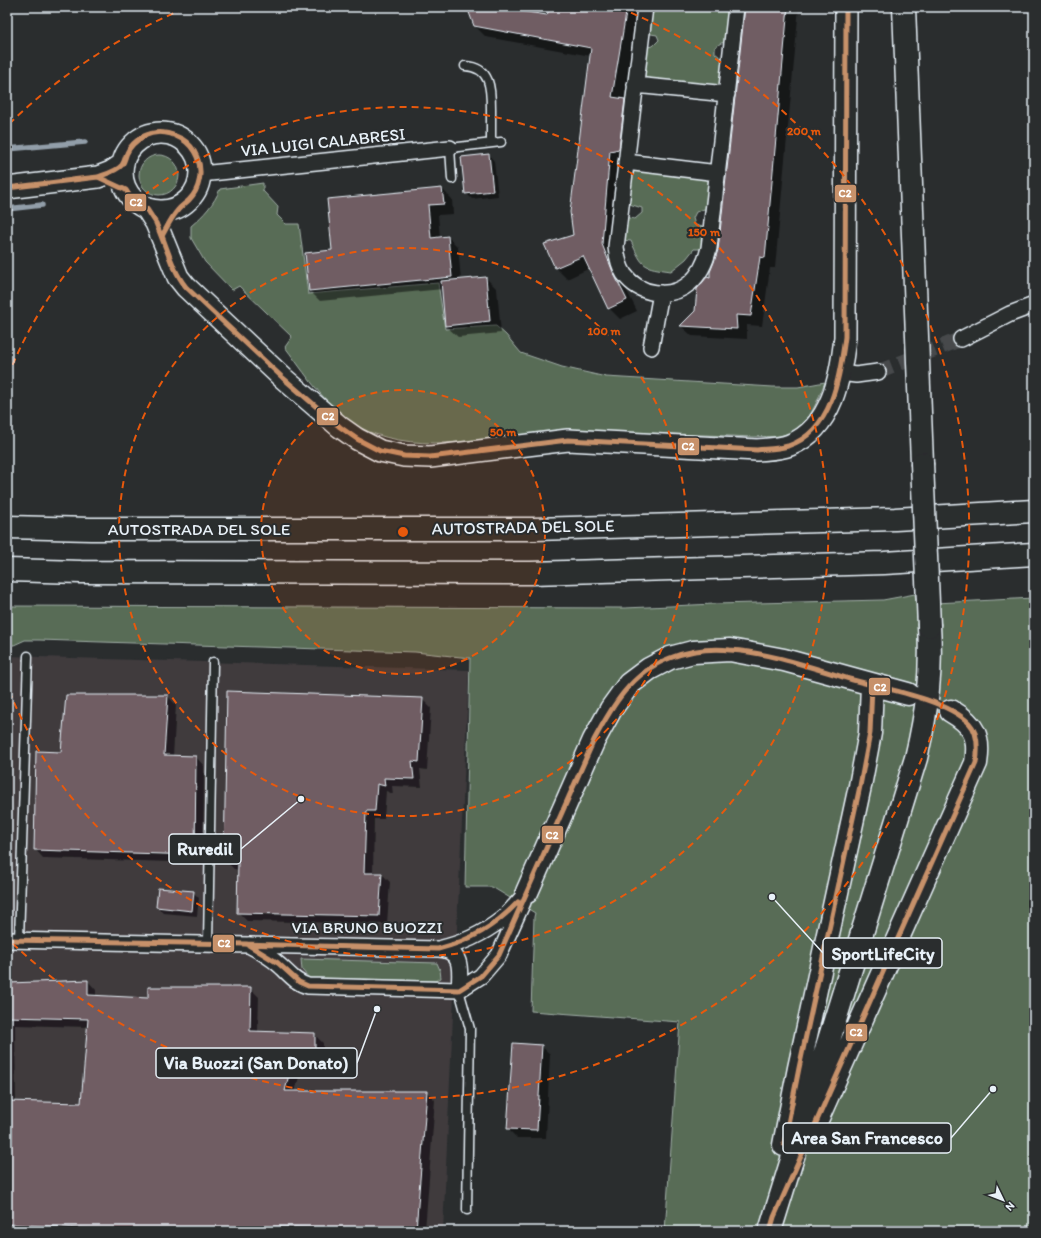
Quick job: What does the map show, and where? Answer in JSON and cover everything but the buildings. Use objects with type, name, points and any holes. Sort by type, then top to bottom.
[{"type":"highway","points":[[772,1224],[916,758],[928,698],[931,654],[904,7]]},
{"type":"highway","name":"AUTOSTRADA DEL SOLE","points":[[7,527],[91,529],[534,528],[895,519],[1034,511]]},
{"type":"highway","points":[[7,570],[81,572],[530,573],[892,562],[1034,554]]},
{"type":"highway","points":[[527,892],[594,740],[610,709],[629,684],[649,669],[670,658],[693,652],[730,650],[784,660],[908,694]]},
{"type":"highway","points":[[772,1224],[786,1131],[870,733],[872,685]]},
{"type":"highway","points":[[772,1224],[976,763],[978,748],[976,736],[970,725],[962,717],[952,711]]},
{"type":"street","points":[[645,7],[616,247],[619,264],[624,274],[631,282],[640,288],[661,294],[676,291],[689,284],[697,275],[710,248],[736,7]]},
{"type":"street","points":[[147,209],[162,236],[172,267],[182,282],[283,378],[357,439],[380,450],[404,456],[430,457],[568,440],[757,450],[779,448],[790,445],[802,439],[812,431],[821,421],[828,409],[840,373],[845,337],[846,7]]},
{"type":"street","points":[[635,85],[727,94]]},
{"type":"street","points":[[162,236],[170,220],[180,207],[190,199],[198,187],[201,174],[199,161],[194,149],[184,140],[173,134],[160,132],[147,135],[136,142],[128,152],[123,164],[122,178],[126,190],[135,202],[147,209],[158,212],[169,211],[180,207]]},
{"type":"street","name":"VIA LUIGI CALABRESI","points":[[201,174],[450,148]]},
{"type":"street","points":[[626,162],[718,172]]},
{"type":"street","points":[[7,188],[98,177],[111,172],[123,164]]},
{"type":"street","points":[[98,177],[126,190]]},
{"type":"street","points":[[651,347],[661,294]]},
{"type":"street","points":[[961,339],[1010,314],[1034,305]]},
{"type":"street","points":[[840,373],[856,375],[878,372]]},
{"type":"street","points":[[247,944],[270,958],[296,981],[308,986],[459,990],[481,976],[499,956],[527,892]]},
{"type":"street","name":"VIA BRUNO BUOZZI","points":[[13,940],[247,944],[438,950],[462,943],[476,936],[502,919],[527,892]]},
{"type":"street","points":[[291,976],[289,970],[291,957],[300,947],[307,946]]},
{"type":"street","points":[[438,950],[450,952],[458,961],[460,970],[459,990]]},
{"type":"lane","points":[[465,66],[471,66],[481,72],[486,76],[489,83],[491,95],[491,143]]},
{"type":"lane","points":[[452,179],[450,148],[501,142]]},
{"type":"lane","points":[[13,940],[28,656]]},
{"type":"lane","points":[[208,944],[213,662]]},
{"type":"lane","points":[[459,990],[470,1029],[468,1210]]},
{"type":"shaded area","points":[[7,656],[469,670],[443,1231],[7,1231]]},
{"type":"green space","points":[[648,7],[733,7],[727,42],[721,43],[715,47],[715,53],[720,57],[727,58],[724,91],[638,83],[642,48],[653,46],[659,40],[657,35],[645,33]]},
{"type":"green space","points":[[159,155],[167,157],[173,161],[177,167],[179,175],[177,183],[173,189],[167,193],[159,195],[151,193],[145,189],[141,183],[139,175],[141,167],[145,161],[151,157]]},
{"type":"green space","points":[[630,165],[714,175],[709,211],[704,209],[696,212],[693,218],[695,225],[707,228],[703,249],[694,249],[686,259],[671,271],[645,265],[638,257],[631,241],[621,240],[624,214],[629,218],[635,219],[642,213],[642,208],[626,203]]},
{"type":"green space","points":[[263,183],[263,191],[278,207],[277,215],[286,224],[299,224],[308,294],[438,283],[445,329],[496,326],[506,335],[521,353],[562,367],[606,377],[773,387],[798,387],[825,382],[814,408],[804,423],[789,433],[779,436],[754,437],[575,431],[446,443],[422,443],[398,440],[375,434],[360,428],[347,419],[324,398],[285,347],[292,337],[239,286],[232,290],[205,262],[191,238],[191,226],[208,209],[215,200],[220,189]]},
{"type":"green space","points":[[915,594],[916,604],[1034,598],[1034,1231],[665,1231],[680,1022],[531,1011],[535,913],[492,887],[465,887],[470,658],[415,652],[39,640],[25,640],[14,645],[7,645],[7,606],[625,608],[715,604],[883,600]]},
{"type":"green space","points":[[301,959],[437,963],[441,978],[435,981],[309,978],[302,970]]},
{"type":"waterway","points":[[7,149],[85,142]]},
{"type":"waterway","points":[[7,209],[42,205]]},
{"type":"tunnel","points":[[878,372],[961,339]]},
{"type":"transit line","name":"C2","points":[[7,188],[98,177],[114,171],[123,164],[128,150],[136,141],[149,134],[158,132],[168,133],[185,141],[191,147],[199,162],[200,174],[198,185],[193,196],[180,207],[162,236],[178,275],[186,287],[283,378],[340,427],[357,439],[380,451],[404,456],[430,457],[568,440],[757,450],[784,447],[803,439],[815,428],[824,415],[831,401],[836,385],[843,353],[845,337],[846,7]]},
{"type":"transit line","name":"C2","points":[[71,180],[98,177],[126,190],[131,198],[139,205],[147,209],[156,223],[172,264]]},
{"type":"transit line","name":"C2","points":[[7,940],[247,944],[278,963],[299,982],[308,986],[459,990],[481,976],[499,955],[601,727],[624,692],[634,681],[657,664],[670,658],[692,652],[715,649],[761,654],[930,701],[945,707],[958,715],[972,727],[975,732],[977,742],[976,763],[774,1217],[770,1231]]},
{"type":"transit line","name":"C2","points":[[784,1144],[860,786],[870,733],[872,685]]},
{"type":"transit line","name":"C2","points":[[241,944],[438,949],[482,932],[500,919],[518,902]]},
{"type":"place","name":"Ruredil","points":[[301,799]]},
{"type":"place","name":"SportLifeCity","points":[[772,897]]},
{"type":"place","name":"Via Buozzi (San Donato)","points":[[377,1009]]},
{"type":"place","name":"Area San Francesco","points":[[993,1089]]}]
